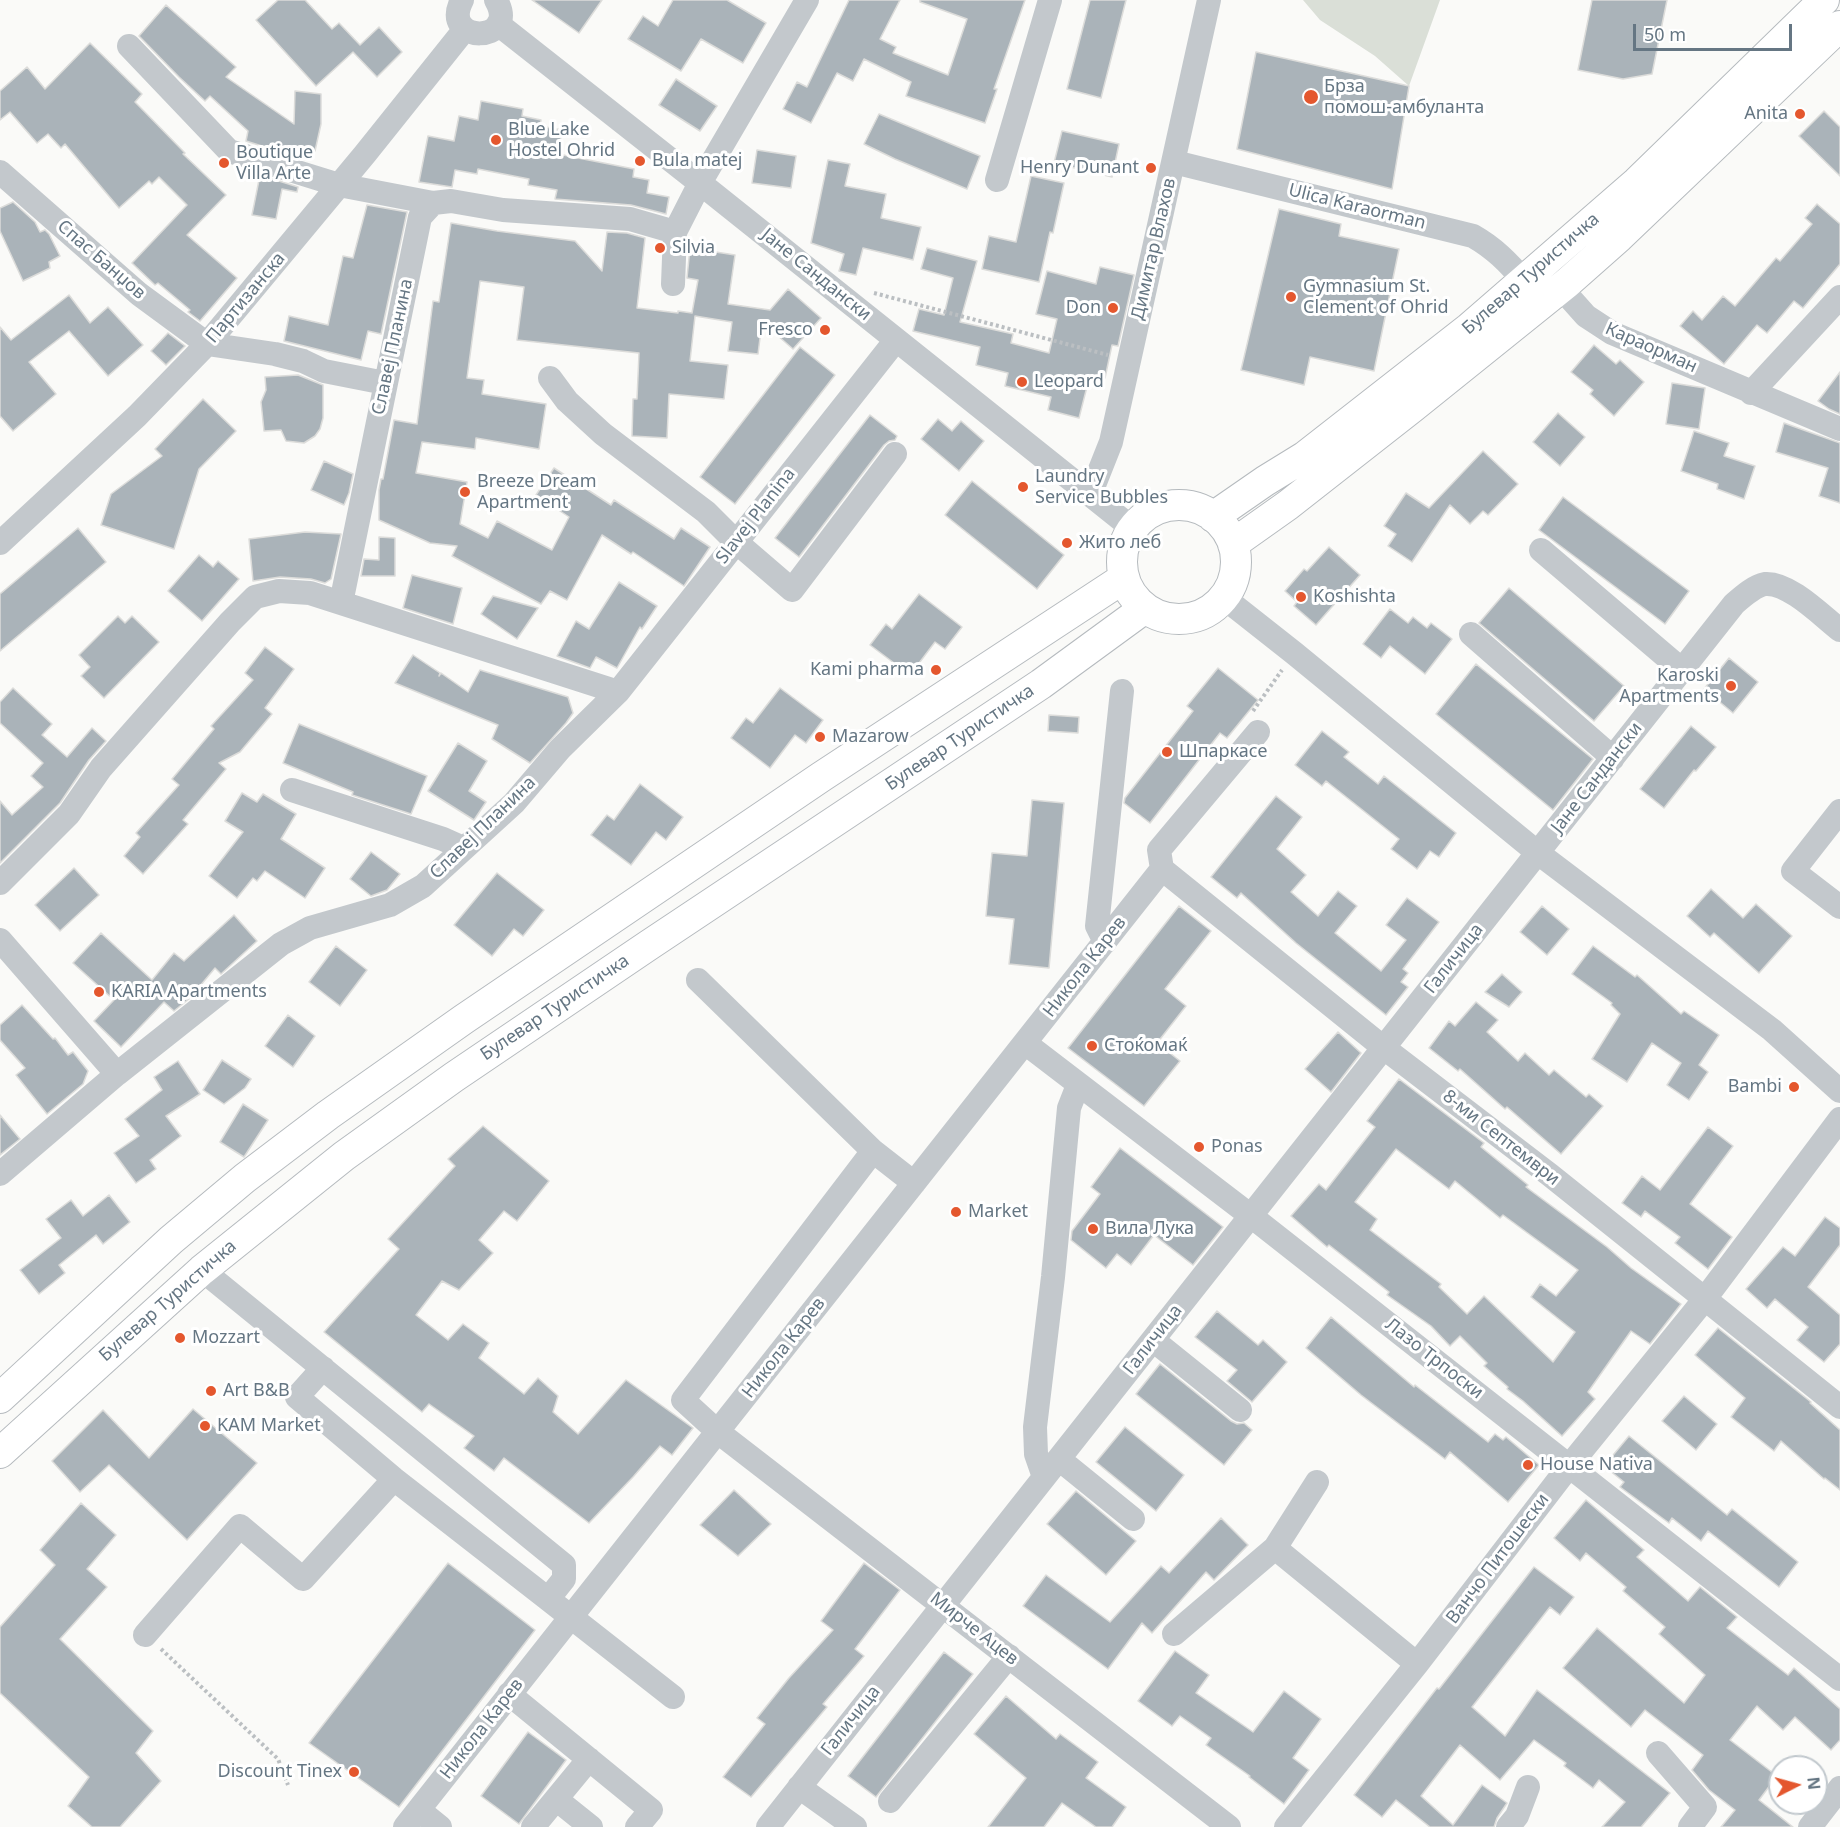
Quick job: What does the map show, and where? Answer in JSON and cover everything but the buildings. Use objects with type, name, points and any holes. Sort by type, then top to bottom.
[{"type":"main road","name":"Булевар Туристичка","points":[[1213,517],[1304,457],[1469,328],[1654,166],[1824,0]]},
{"type":"main road","name":"Булевар Туристичка","points":[[1233,544],[1404,414],[1561,288],[1619,237],[1840,26]]},
{"type":"main road","points":[[1179,504],[1202,508],[1213,517],[1220,521],[1233,544],[1236,562],[1232,584],[1219,603],[1200,615],[1178,620],[1156,615],[1137,602],[1125,583],[1121,561],[1126,538],[1138,520],[1157,508],[1179,504]]},
{"type":"main road","points":[[0,1398],[171,1240],[245,1178],[328,1115],[464,1019],[821,777],[1124,579]]},
{"type":"main road","name":"Булевар Туристичка","points":[[0,1453],[202,1269],[344,1156],[454,1077],[1041,684],[1145,608]]},
{"type":"street","points":[[462,0],[458,12],[461,24],[470,32],[482,34],[494,29],[498,24],[501,12],[496,0]]},
{"type":"street","points":[[673,284],[675,232],[700,183],[807,0]]},
{"type":"street","points":[[997,180],[1050,0]]},
{"type":"street","name":"Димитар Влахов","points":[[1089,495],[1099,476],[1111,442],[1209,0]]},
{"type":"street","name":"Јане Сандански","points":[[498,24],[1132,528]]},
{"type":"street","name":"Партизанска","points":[[0,543],[137,416],[207,344],[339,186],[465,29]]},
{"type":"street","points":[[129,46],[230,150],[339,186],[433,203],[451,201],[503,210],[630,219],[675,232]]},
{"type":"street","name":"Ulica Karaorman","points":[[1174,162],[1473,236],[1491,246],[1524,281]]},
{"type":"street","name":"Спас Банџов","points":[[0,171],[139,294],[207,344]]},
{"type":"street","name":"Славеј Планина","points":[[340,603],[420,217],[433,203]]},
{"type":"street","name":"Караорман","points":[[1561,288],[1586,316],[1612,333],[1840,429]]},
{"type":"street","points":[[1751,393],[1840,297]]},
{"type":"street","name":"Slavej Planina","points":[[618,693],[735,541],[896,340]]},
{"type":"street","points":[[207,344],[275,354],[303,361],[324,371],[385,383]]},
{"type":"street","points":[[550,378],[567,401],[603,434],[706,512],[735,541],[792,590],[895,454]]},
{"type":"street","points":[[1541,550],[1682,670]]},
{"type":"street","name":"Јане Сандански","points":[[1538,853],[1734,604],[1751,591],[1764,584],[1781,586],[1840,630]]},
{"type":"street","points":[[0,883],[69,814],[101,768],[230,622],[255,597],[279,591],[310,593],[618,693]]},
{"type":"street","points":[[1223,597],[1538,853],[1772,1030],[1840,1091]]},
{"type":"street","points":[[1471,634],[1613,758]]},
{"type":"street","points":[[1105,942],[1097,926],[1122,691]]},
{"type":"street","name":"Славеј Планина","points":[[0,1174],[117,1074],[281,944],[310,928],[390,905],[423,886],[514,803],[560,749],[618,693]]},
{"type":"street","points":[[1162,869],[1159,850],[1258,732]]},
{"type":"street","points":[[292,790],[443,839],[463,848]]},
{"type":"street","points":[[1840,811],[1793,871],[1840,907]]},
{"type":"street","name":"Галичица","points":[[768,1827],[1538,853]]},
{"type":"street","name":"Никола Карев","points":[[412,1819],[1162,869]]},
{"type":"street","name":"8-ми Септември","points":[[1162,869],[1384,1048],[1550,1175],[1840,1407]]},
{"type":"street","points":[[0,940],[117,1074]]},
{"type":"street","points":[[698,980],[873,1151],[914,1183]]},
{"type":"street","name":"Лазо Трпоски","points":[[1024,1043],[1251,1216],[1840,1678]]},
{"type":"street","points":[[1078,1085],[1069,1108],[1053,1277],[1035,1427],[1036,1454],[1051,1468],[1133,1519]]},
{"type":"street","name":"Ванчо Питошески","points":[[1286,1827],[1418,1664],[1570,1465],[1704,1300],[1840,1119]]},
{"type":"street","name":"Мирче Ацев","points":[[873,1151],[683,1400],[718,1432],[1229,1827]]},
{"type":"street","points":[[202,1269],[564,1564],[564,1579],[548,1599]]},
{"type":"street","points":[[1153,1340],[1240,1410]]},
{"type":"street","points":[[323,1368],[297,1396],[394,1479],[674,1697]]},
{"type":"street","points":[[145,1635],[240,1526],[303,1579],[394,1479]]},
{"type":"street","points":[[1174,1634],[1275,1548],[1317,1482]]},
{"type":"street","points":[[1275,1548],[1418,1664]]},
{"type":"street","points":[[890,1802],[1009,1656]]},
{"type":"street","points":[[509,1694],[651,1810],[637,1827]]},
{"type":"street","points":[[1658,1753],[1705,1807],[1690,1827]]},
{"type":"street","points":[[533,1827],[589,1759]]},
{"type":"street","points":[[799,1787],[855,1827]]},
{"type":"street","points":[[1509,1827],[1517,1816],[1528,1787]]},
{"type":"street","points":[[1810,1827],[1840,1788]]},
{"type":"street","points":[[556,1799],[591,1827]]},
{"type":"street","points":[[412,1819],[440,1827]]},
{"type":"path","points":[[866,291],[1106,355]]},
{"type":"path","points":[[1258,732],[1252,712],[1294,653]]},
{"type":"path","points":[[145,1635],[278,1759],[288,1785]]},
{"type":"shaded area","points":[[1303,0],[1440,0],[1409,86],[1375,56],[1320,20]]},
{"type":"place","name":"Брза помош-амбуланта","points":[[1311,97]]},
{"type":"place","name":"Anita","points":[[1800,114]]},
{"type":"place","name":"Blue Lake Hostel Ohrid","points":[[496,140]]},
{"type":"place","name":"Bula matej","points":[[640,161]]},
{"type":"place","name":"Boutique Villa Arte","points":[[224,163]]},
{"type":"place","name":"Henry Dunant","points":[[1151,168]]},
{"type":"place","name":"Silvia","points":[[660,248]]},
{"type":"place","name":"Gymnasium St. Clement of Ohrid","points":[[1291,297]]},
{"type":"place","name":"Don","points":[[1113,308]]},
{"type":"place","name":"Fresco","points":[[825,330]]},
{"type":"place","name":"Leopard","points":[[1022,382]]},
{"type":"place","name":"Laundry Service Bubbles","points":[[1023,487]]},
{"type":"place","name":"Breeze Dream Apartment","points":[[465,492]]},
{"type":"place","name":"Жито леб","points":[[1067,543]]},
{"type":"place","name":"Koshishta","points":[[1301,597]]},
{"type":"place","name":"Kami pharma","points":[[936,670]]},
{"type":"place","name":"Karoski Apartments","points":[[1731,686]]},
{"type":"place","name":"Mazarow","points":[[820,737]]},
{"type":"place","name":"Шпаркасе","points":[[1167,752]]},
{"type":"place","name":"KARIA Apartments","points":[[99,992]]},
{"type":"place","name":"Стоќомаќ","points":[[1092,1046]]},
{"type":"place","name":"Bambi","points":[[1794,1087]]},
{"type":"place","name":"Ponas","points":[[1199,1147]]},
{"type":"place","name":"Market","points":[[956,1212]]},
{"type":"place","name":"Вила Лука","points":[[1093,1229]]},
{"type":"place","name":"Mozzart","points":[[180,1338]]},
{"type":"place","name":"Art B&B","points":[[211,1391]]},
{"type":"place","name":"KAM Market","points":[[205,1426]]},
{"type":"place","name":"House Nativa","points":[[1528,1465]]},
{"type":"place","name":"Discount Tinex","points":[[354,1772]]}]
